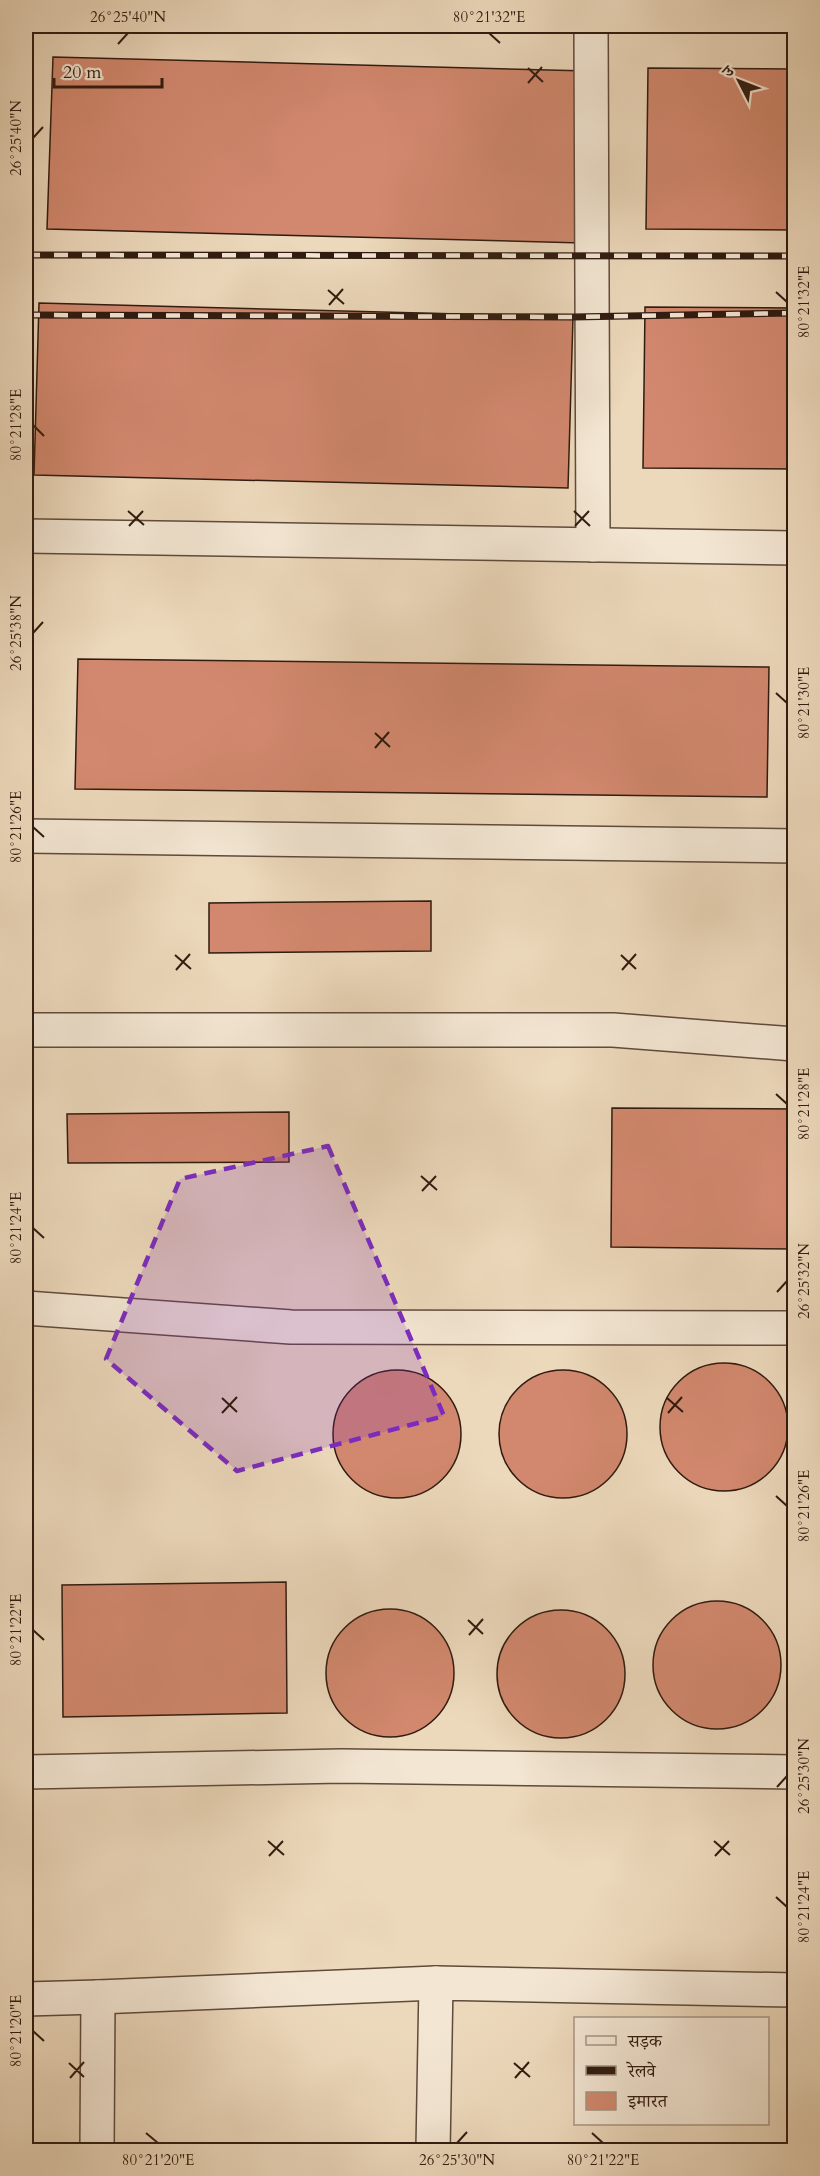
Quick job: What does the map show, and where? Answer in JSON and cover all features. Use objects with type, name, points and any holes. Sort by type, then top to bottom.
[{"type":"street","points":[[591,26],[593,545]]},
{"type":"street","points":[[26,536],[795,548]]},
{"type":"street","points":[[26,836],[795,846]]},
{"type":"street","points":[[26,1030],[614,1030],[795,1044]]},
{"type":"street","points":[[26,1308],[291,1327],[795,1328]]},
{"type":"street","points":[[26,1772],[341,1767],[795,1772]]},
{"type":"street","points":[[433,2151],[436,1983]]},
{"type":"street","points":[[26,1999],[98,1998],[436,1983],[795,1990]]},
{"type":"street","points":[[97,2151],[98,1998]]},
{"type":"highlighted area","points":[[328,1146],[444,1416],[237,1471],[106,1359],[180,1179]]},
{"type":"building","points":[[53,57],[588,71],[582,243],[47,229]]},
{"type":"building","points":[[648,68],[794,69],[794,230],[646,229]]},
{"type":"building","points":[[39,303],[573,317],[568,488],[34,475]]},
{"type":"building","points":[[645,307],[794,308],[794,469],[643,468]]},
{"type":"building","points":[[78,659],[769,667],[767,797],[75,789]]},
{"type":"building","points":[[431,901],[431,951],[209,953],[209,903]]},
{"type":"building","points":[[612,1108],[794,1109],[794,1249],[611,1247]]},
{"type":"building","points":[[289,1112],[289,1162],[68,1163],[67,1114]]},
{"type":"building","points":[[724,1363],[749,1367],[770,1381],[784,1402],[788,1427],[784,1452],[770,1473],[749,1487],[724,1491],[699,1487],[678,1473],[664,1452],[660,1427],[664,1402],[678,1381],[699,1367]]},
{"type":"building","points":[[397,1370],[422,1375],[443,1388],[456,1409],[461,1434],[456,1459],[443,1480],[422,1493],[397,1498],[372,1493],[351,1480],[338,1459],[333,1434],[338,1409],[351,1388],[372,1375]]},
{"type":"building","points":[[563,1370],[588,1375],[609,1388],[622,1409],[627,1434],[622,1459],[609,1480],[588,1493],[563,1498],[538,1493],[517,1480],[504,1459],[499,1434],[504,1409],[517,1388],[538,1375]]},
{"type":"building","points":[[286,1582],[287,1713],[63,1717],[62,1585]]},
{"type":"building","points":[[717,1601],[742,1605],[763,1619],[777,1640],[781,1665],[777,1690],[763,1711],[742,1725],[717,1729],[692,1725],[671,1711],[657,1690],[653,1665],[657,1640],[671,1619],[692,1605]]},
{"type":"building","points":[[390,1609],[415,1614],[436,1627],[449,1648],[454,1673],[449,1698],[436,1719],[415,1732],[390,1737],[365,1732],[344,1719],[331,1698],[326,1673],[331,1648],[344,1627],[365,1614]]},
{"type":"building","points":[[561,1610],[586,1615],[607,1628],[620,1649],[625,1674],[620,1699],[607,1720],[586,1733],[561,1738],[536,1733],[515,1720],[502,1699],[497,1674],[502,1649],[515,1628],[536,1615]]},
{"type":"railway","points":[[26,255],[794,256]]},
{"type":"railway","points":[[26,315],[573,317],[794,313]]}]
